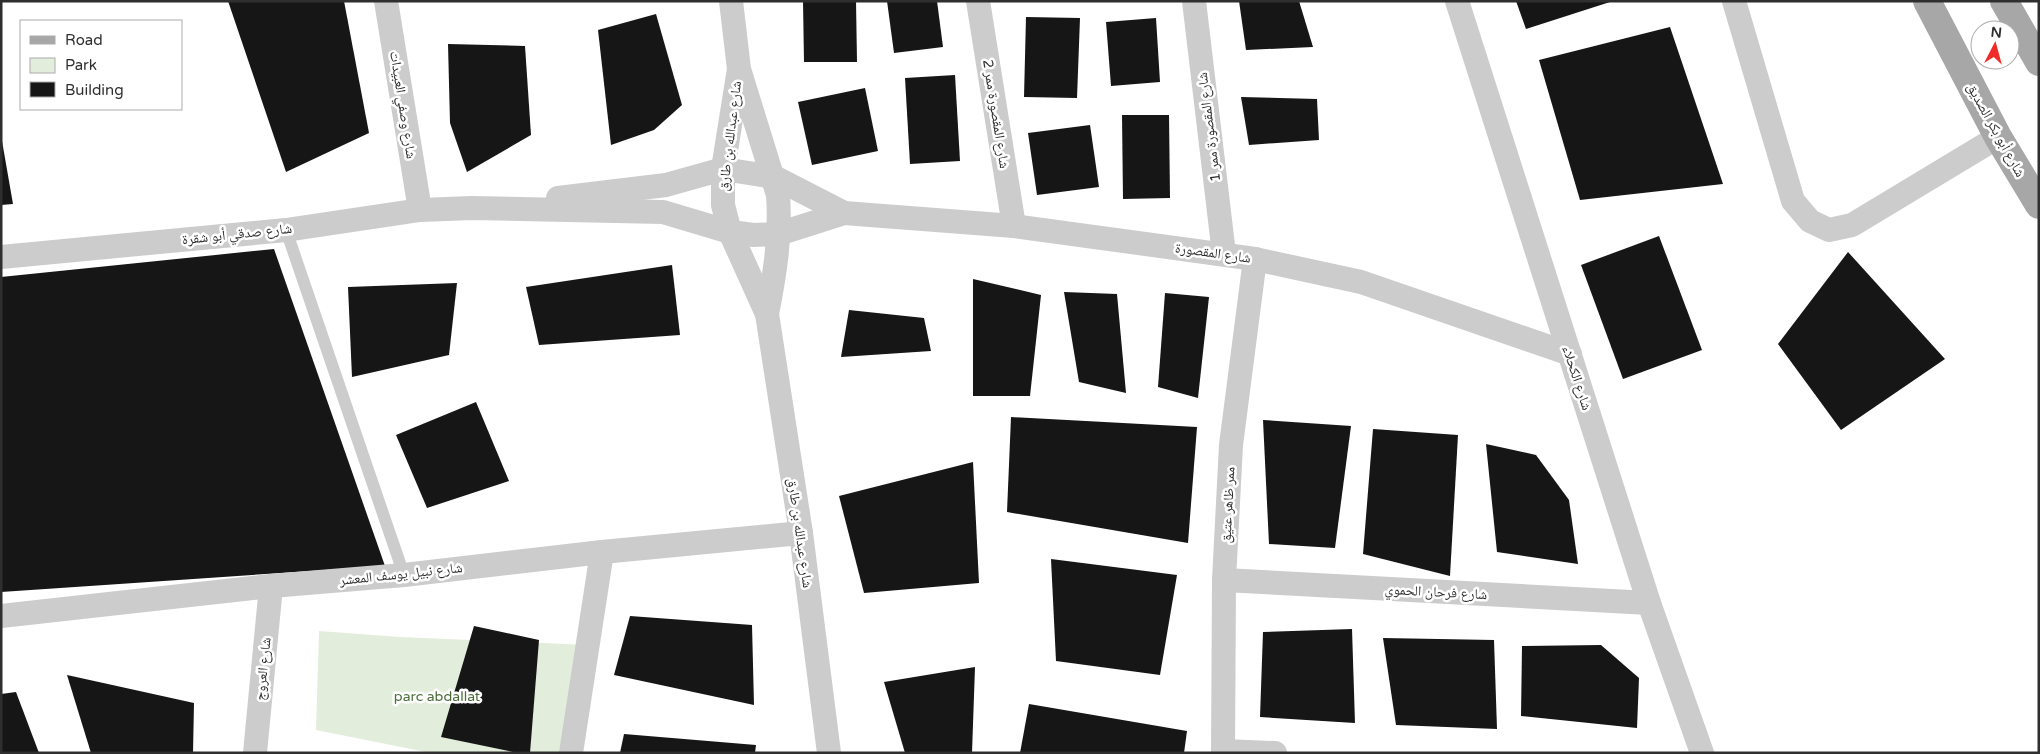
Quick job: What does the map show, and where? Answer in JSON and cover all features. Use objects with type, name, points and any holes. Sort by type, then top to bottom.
[{"type":"main road","name":"شارع أبو بكر الصديق","points":[[1927,1],[1998,137],[2039,205]]},
{"type":"main road","points":[[2004,1],[2039,62]]},
{"type":"street","name":"شارع وصفي العبيدات","points":[[386,1],[420,210]]},
{"type":"street","name":"شارع عبدالله بن طارق","points":[[731,1],[739,69],[778,195],[776,268],[767,314]]},
{"type":"street","name":"شارع المقصورة ممر 2","points":[[978,1],[1014,226]]},
{"type":"street","name":"شارع المقصورة ممر 1","points":[[1194,1],[1224,254]]},
{"type":"street","name":"شارع الكحلاء","points":[[1457,1],[1649,603],[1702,753]]},
{"type":"street","points":[[1734,1],[1793,201],[1810,221],[1829,230],[1852,225],[1998,137]]},
{"type":"street","name":"شارع عبدالله بن طارق","points":[[739,69],[723,169],[723,205],[730,232],[767,314],[801,533],[829,753]]},
{"type":"street","name":"شارع صدقي أبو شقرة","points":[[472,208],[666,184],[723,169]]},
{"type":"street","name":"شارع المقصورة","points":[[723,169],[774,178],[844,213]]},
{"type":"street","name":"شارع صدقي أبو شقرة","points":[[1,257],[286,230],[420,210],[472,208],[663,212],[730,232]]},
{"type":"street","name":"شارع المقصورة","points":[[730,232],[754,235],[778,234],[844,213],[1014,226],[1224,254],[1361,282],[1570,354]]},
{"type":"street","name":"ممر ظاهر عتيق","points":[[1223,752],[1224,580],[1231,445],[1255,259]]},
{"type":"street","name":"شارع نبيل يوسف المعشر","points":[[1,616],[271,586],[404,575],[602,552],[801,533]]},
{"type":"street","points":[[571,753],[602,552]]},
{"type":"street","name":"شارع فرحان الحموي","points":[[1224,580],[1649,603]]},
{"type":"street","name":"شارع العروج","points":[[255,753],[271,586]]},
{"type":"street","points":[[1223,752],[1275,753]]},
{"type":"lane","points":[[286,230],[404,575]]},
{"type":"green space","name":"parc abdallat","points":[[319,631],[400,637],[588,645],[565,753],[431,753],[316,730]]},
{"type":"building","points":[[228,1],[344,1],[369,133],[286,172]]},
{"type":"building","points":[[803,1],[856,1],[857,62],[804,62]]},
{"type":"building","points":[[887,1],[937,1],[943,47],[894,53]]},
{"type":"building","points":[[1239,1],[1299,1],[1313,47],[1246,50]]},
{"type":"building","points":[[1516,1],[1610,1],[1610,2],[1526,29]]},
{"type":"building","points":[[656,14],[682,105],[654,130],[611,145],[598,30]]},
{"type":"building","points":[[1026,17],[1080,18],[1077,98],[1024,97]]},
{"type":"building","points":[[1156,18],[1160,82],[1111,86],[1106,22]]},
{"type":"building","points":[[1670,27],[1723,184],[1580,200],[1539,60]]},
{"type":"building","points":[[448,44],[525,46],[531,135],[467,172],[450,123]]},
{"type":"building","points":[[955,75],[960,161],[910,164],[905,78]]},
{"type":"building","points":[[865,88],[878,151],[812,165],[798,102]]},
{"type":"building","points":[[1241,97],[1317,99],[1319,140],[1249,145]]},
{"type":"building","points":[[1122,115],[1169,115],[1170,198],[1123,199]]},
{"type":"building","points":[[1090,125],[1099,187],[1037,195],[1028,133]]},
{"type":"building","points":[[2,141],[13,204],[1,205]]},
{"type":"building","points":[[1659,236],[1702,350],[1623,379],[1581,265]]},
{"type":"building","points":[[274,249],[385,566],[1,592],[1,277]]},
{"type":"building","points":[[1848,252],[1945,359],[1841,430],[1778,344]]},
{"type":"building","points":[[672,265],[680,335],[539,345],[526,287]]},
{"type":"building","points":[[973,279],[1041,295],[1030,396],[973,396]]},
{"type":"building","points":[[457,283],[449,355],[352,377],[348,287]]},
{"type":"building","points":[[1064,292],[1117,294],[1126,393],[1079,382]]},
{"type":"building","points":[[1165,293],[1209,297],[1198,398],[1158,387]]},
{"type":"building","points":[[849,310],[924,318],[931,351],[841,357]]},
{"type":"building","points":[[476,402],[509,481],[427,508],[396,435]]},
{"type":"building","points":[[1011,417],[1197,427],[1188,543],[1007,512]]},
{"type":"building","points":[[1263,420],[1351,426],[1335,548],[1269,544]]},
{"type":"building","points":[[1373,429],[1458,435],[1450,576],[1363,554]]},
{"type":"building","points":[[1486,444],[1536,455],[1569,500],[1578,564],[1497,552]]},
{"type":"building","points":[[973,462],[979,583],[864,593],[839,496]]},
{"type":"building","points":[[1051,559],[1177,575],[1160,675],[1056,661]]},
{"type":"building","points":[[630,616],[752,625],[754,705],[614,675]]},
{"type":"building","points":[[474,626],[539,640],[530,753],[518,753],[441,737]]},
{"type":"building","points":[[1352,629],[1355,723],[1260,717],[1263,632]]},
{"type":"building","points":[[1383,638],[1494,640],[1497,729],[1396,725]]},
{"type":"building","points":[[1601,645],[1639,678],[1637,728],[1521,716],[1522,646]]},
{"type":"building","points":[[975,667],[972,753],[905,753],[884,682]]},
{"type":"building","points":[[67,675],[194,703],[193,753],[91,753]]},
{"type":"building","points":[[16,692],[39,753],[1,753],[1,694]]},
{"type":"building","points":[[1029,704],[1187,731],[1184,753],[1020,753]]},
{"type":"building","points":[[624,734],[756,745],[755,753],[620,753]]}]
